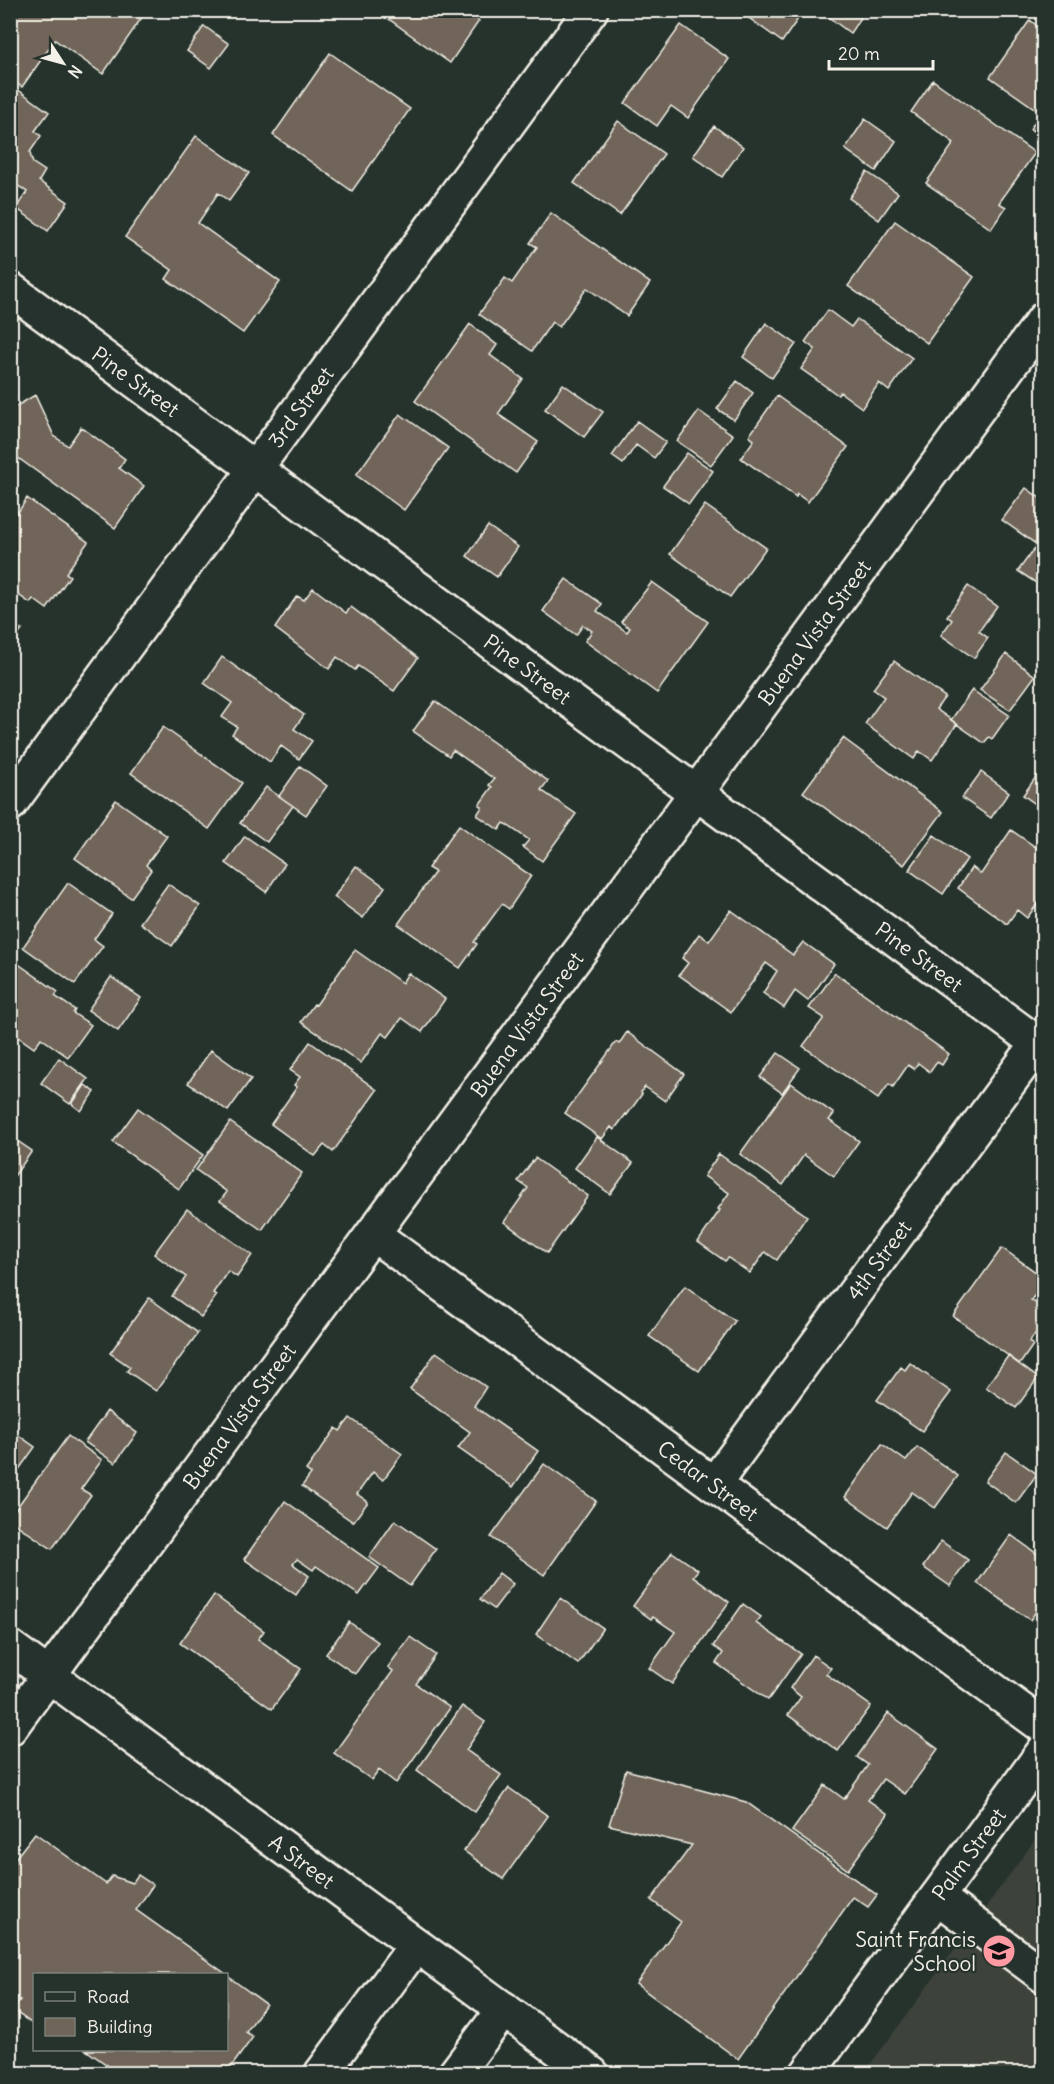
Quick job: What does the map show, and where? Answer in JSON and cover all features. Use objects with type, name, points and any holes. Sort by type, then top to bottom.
[{"type":"street","name":"3rd Street","points":[[10,804],[591,10]]},
{"type":"street","name":"Pine Street","points":[[10,290],[696,794],[1041,1042]]},
{"type":"street","name":"Buena Vista Street","points":[[10,1728],[1044,319]]},
{"type":"street","name":"4th Street","points":[[714,1484],[1041,1042]]},
{"type":"street","name":"Cedar Street","points":[[373,1234],[1044,1727]]},
{"type":"street","name":"A Street","points":[[10,1647],[592,2073]]},
{"type":"street","name":"Palm Street","points":[[807,2073],[1044,1751]]},
{"type":"street","points":[[937,1897],[1044,1976]]},
{"type":"street","points":[[321,2073],[416,1945]]},
{"type":"street","points":[[455,2073],[504,2009]]},
{"type":"shaded area","name":"Saint Francis School","points":[[1043,1829],[1043,2073],[864,2073]]},
{"type":"building","points":[[19,10],[147,10],[103,74],[55,40],[22,87],[10,79],[10,22]]},
{"type":"building","points":[[380,10],[477,10],[473,16],[479,21],[450,63],[379,12]]},
{"type":"building","points":[[738,10],[804,10],[782,42]]},
{"type":"building","points":[[819,10],[866,10],[850,33]]},
{"type":"building","points":[[1030,20],[1040,28],[1044,23],[1044,138],[1030,129],[1041,113],[990,77]]},
{"type":"building","points":[[681,25],[729,59],[688,118],[671,106],[657,126],[625,103]]},
{"type":"building","points":[[204,26],[229,44],[211,68],[187,51]]},
{"type":"building","points":[[330,53],[410,109],[352,191],[273,135]]},
{"type":"building","points":[[933,80],[1035,153],[999,203],[1006,207],[991,229],[926,183],[954,143],[911,112]]},
{"type":"building","points":[[10,84],[49,112],[35,131],[41,136],[30,152],[31,158],[33,163],[45,171],[39,181],[68,202],[48,231],[16,208],[27,192],[10,180]]},
{"type":"building","points":[[865,119],[896,141],[876,171],[845,149]]},
{"type":"building","points":[[618,121],[664,154],[620,215],[574,183]]},
{"type":"building","points":[[714,126],[743,147],[722,177],[693,156]]},
{"type":"building","points":[[196,136],[249,173],[229,201],[218,193],[198,223],[280,282],[243,333],[166,279],[172,270],[125,237]]},
{"type":"building","points":[[867,172],[898,193],[879,220],[849,198]]},
{"type":"building","points":[[551,213],[650,283],[627,316],[587,288],[559,327],[552,322],[532,351],[479,314],[505,278],[512,283],[537,247],[530,243]]},
{"type":"building","points":[[895,221],[974,277],[927,343],[848,286]]},
{"type":"building","points":[[828,310],[851,327],[857,319],[912,358],[889,391],[879,383],[862,408],[840,392],[838,395],[801,369],[815,349],[805,342]]},
{"type":"building","points":[[766,323],[796,344],[772,378],[743,357]]},
{"type":"building","points":[[470,324],[497,345],[490,355],[523,379],[498,414],[538,442],[516,473],[415,401]]},
{"type":"building","points":[[737,381],[753,393],[734,420],[717,409]]},
{"type":"building","points":[[563,384],[603,412],[584,437],[545,409]]},
{"type":"building","points":[[35,395],[54,436],[68,446],[81,427],[125,459],[119,468],[144,486],[115,528],[14,455],[10,449],[10,410]]},
{"type":"building","points":[[777,396],[848,447],[808,502],[797,494],[796,497],[741,458],[754,440],[749,436]]},
{"type":"building","points":[[699,411],[733,435],[711,465],[677,441]]},
{"type":"building","points":[[400,414],[448,448],[404,510],[356,475]]},
{"type":"building","points":[[637,421],[666,442],[654,458],[636,445],[623,464],[612,456]]},
{"type":"building","points":[[687,453],[713,471],[689,504],[663,486]]},
{"type":"building","points":[[1026,488],[1044,501],[1044,588],[1018,571],[1037,545],[1002,520]]},
{"type":"building","points":[[27,498],[88,542],[66,573],[70,576],[47,609],[33,599],[30,603],[10,589],[10,509],[17,514]]},
{"type":"building","points":[[705,505],[766,548],[730,597],[670,554]]},
{"type":"building","points":[[488,526],[518,547],[497,577],[467,556]]},
{"type":"building","points":[[566,579],[602,604],[597,611],[627,632],[630,628],[621,622],[652,582],[708,622],[657,693],[585,641],[592,631],[583,625],[576,635],[543,611]]},
{"type":"building","points":[[968,586],[997,606],[979,631],[988,638],[974,658],[941,635],[952,620],[947,616]]},
{"type":"building","points":[[313,588],[346,613],[351,607],[418,658],[394,691],[358,666],[355,670],[337,657],[329,669],[275,628],[297,596],[304,600]]},
{"type":"building","points":[[10,602],[18,607],[10,618]]},
{"type":"building","points":[[10,622],[22,630],[10,646]]},
{"type":"building","points":[[1006,654],[1035,676],[1010,710],[980,690]]},
{"type":"building","points":[[222,657],[304,715],[294,729],[312,741],[299,759],[281,746],[270,762],[232,734],[237,727],[222,717],[232,703],[204,683]]},
{"type":"building","points":[[894,661],[945,697],[936,709],[957,724],[932,760],[919,751],[914,759],[865,724],[884,697],[873,689]]},
{"type":"building","points":[[972,690],[1009,715],[992,739],[989,737],[984,743],[951,720]]},
{"type":"building","points":[[435,701],[548,781],[541,790],[576,814],[542,861],[523,847],[529,840],[504,823],[499,830],[477,815],[482,807],[479,805],[492,787],[489,785],[494,779],[453,750],[449,756],[413,731]]},
{"type":"building","points":[[163,727],[242,783],[209,829],[131,773]]},
{"type":"building","points":[[843,738],[943,812],[904,865],[803,792]]},
{"type":"building","points":[[300,766],[327,786],[306,815],[279,796]]},
{"type":"building","points":[[1044,766],[1044,810],[1023,795]]},
{"type":"building","points":[[981,772],[1009,792],[991,818],[962,798]]},
{"type":"building","points":[[266,787],[293,806],[267,842],[240,823]]},
{"type":"building","points":[[116,800],[167,836],[146,865],[151,870],[131,898],[75,858]]},
{"type":"building","points":[[459,825],[531,876],[509,909],[502,904],[474,942],[477,944],[460,968],[398,924],[435,872],[428,868]]},
{"type":"building","points":[[1011,830],[1044,853],[1044,895],[1027,918],[1017,910],[1007,924],[958,888],[972,867],[981,874]]},
{"type":"building","points":[[934,835],[967,859],[943,894],[909,870]]},
{"type":"building","points":[[245,836],[285,864],[266,892],[226,863]]},
{"type":"building","points":[[356,866],[385,887],[363,918],[334,897]]},
{"type":"building","points":[[68,883],[112,914],[94,939],[103,946],[75,984],[23,947]]},
{"type":"building","points":[[168,884],[200,906],[172,946],[140,923]]},
{"type":"building","points":[[731,910],[793,955],[803,942],[834,964],[808,1001],[795,991],[784,1008],[763,993],[777,971],[766,963],[731,1012],[679,975],[688,963],[682,958],[699,934],[709,941]]},
{"type":"building","points":[[355,950],[402,983],[408,973],[445,999],[422,1032],[402,1018],[388,1037],[382,1033],[361,1063],[301,1022],[314,1004],[316,1005]]},
{"type":"building","points":[[10,958],[58,992],[55,996],[75,1010],[73,1013],[91,1025],[68,1057],[41,1038],[34,1048],[10,1031]]},
{"type":"building","points":[[835,973],[949,1054],[942,1065],[937,1062],[930,1072],[918,1063],[914,1069],[908,1065],[893,1087],[889,1084],[878,1099],[803,1046],[824,1018],[809,1008]]},
{"type":"building","points":[[111,977],[141,998],[118,1031],[88,1010]]},
{"type":"building","points":[[627,1032],[684,1074],[665,1101],[645,1087],[627,1115],[614,1130],[611,1127],[602,1139],[565,1113],[616,1042],[619,1044]]},
{"type":"building","points":[[310,1042],[377,1090],[333,1152],[324,1145],[315,1156],[271,1124],[297,1087],[294,1085],[300,1077],[290,1070]]},
{"type":"building","points":[[211,1050],[251,1079],[228,1111],[188,1083]]},
{"type":"building","points":[[778,1053],[800,1068],[782,1093],[760,1077]]},
{"type":"building","points":[[59,1058],[88,1079],[70,1104],[41,1083]]},
{"type":"building","points":[[791,1083],[834,1114],[829,1120],[859,1141],[834,1176],[804,1155],[783,1185],[740,1154]]},
{"type":"building","points":[[85,1085],[95,1092],[81,1111],[72,1104]]},
{"type":"building","points":[[138,1108],[203,1155],[179,1189],[113,1142]]},
{"type":"building","points":[[230,1122],[302,1173],[262,1230],[220,1201],[227,1192],[196,1170]]},
{"type":"building","points":[[10,1136],[32,1151],[10,1182]]},
{"type":"building","points":[[597,1137],[633,1163],[610,1194],[575,1168]]},
{"type":"building","points":[[719,1154],[807,1216],[777,1260],[765,1252],[750,1273],[728,1258],[725,1261],[698,1242],[729,1193],[704,1176]]},
{"type":"building","points":[[535,1158],[588,1196],[547,1253],[504,1222],[528,1188],[518,1181]]},
{"type":"building","points":[[187,1209],[252,1255],[237,1277],[228,1271],[213,1293],[217,1295],[201,1317],[172,1296],[186,1277],[154,1254]]},
{"type":"building","points":[[1002,1248],[1044,1278],[1044,1283],[1031,1300],[1044,1309],[1044,1322],[1029,1342],[1033,1345],[1020,1364],[953,1316]]},
{"type":"building","points":[[685,1286],[735,1321],[699,1371],[649,1336]]},
{"type":"building","points":[[149,1298],[198,1333],[156,1391],[127,1371],[130,1367],[110,1353]]},
{"type":"building","points":[[436,1352],[486,1387],[474,1406],[538,1451],[513,1487],[458,1448],[470,1432],[410,1389]]},
{"type":"building","points":[[1008,1356],[1038,1378],[1016,1408],[986,1387]]},
{"type":"building","points":[[910,1363],[951,1392],[922,1431],[877,1400],[901,1367],[905,1370]]},
{"type":"building","points":[[107,1411],[137,1433],[115,1463],[85,1442]]},
{"type":"building","points":[[350,1418],[402,1454],[383,1480],[373,1472],[357,1494],[368,1502],[353,1522],[302,1486],[311,1474],[306,1470],[336,1428],[340,1431]]},
{"type":"building","points":[[10,1423],[17,1428],[14,1432],[35,1447],[10,1482]]},
{"type":"building","points":[[68,1436],[102,1460],[81,1489],[91,1495],[52,1549],[10,1520],[10,1517]]},
{"type":"building","points":[[882,1444],[906,1461],[917,1447],[958,1476],[935,1508],[912,1492],[887,1527],[845,1497]]},
{"type":"building","points":[[1006,1452],[1037,1474],[1016,1503],[985,1481]]},
{"type":"building","points":[[544,1464],[596,1501],[544,1575],[491,1537]]},
{"type":"building","points":[[285,1501],[379,1568],[359,1595],[316,1566],[313,1570],[297,1559],[293,1564],[309,1576],[296,1595],[244,1559]]},
{"type":"building","points":[[395,1520],[436,1549],[410,1586],[369,1557]]},
{"type":"building","points":[[1011,1535],[1044,1559],[1044,1600],[1030,1620],[977,1583]]},
{"type":"building","points":[[941,1541],[968,1560],[950,1586],[923,1567]]},
{"type":"building","points":[[672,1552],[698,1570],[693,1576],[729,1602],[672,1684],[649,1668],[675,1632],[633,1606]]},
{"type":"building","points":[[499,1573],[513,1584],[494,1609],[480,1599]]},
{"type":"building","points":[[214,1595],[264,1631],[258,1639],[301,1669],[272,1709],[180,1643]]},
{"type":"building","points":[[560,1598],[603,1628],[578,1664],[536,1634]]},
{"type":"building","points":[[743,1604],[761,1617],[756,1623],[801,1654],[768,1700],[716,1663],[723,1653],[713,1646]]},
{"type":"building","points":[[349,1622],[378,1642],[355,1674],[326,1654]]},
{"type":"building","points":[[410,1637],[436,1655],[416,1684],[450,1708],[396,1783],[379,1770],[372,1780],[334,1753],[393,1671],[388,1667]]},
{"type":"building","points":[[813,1655],[831,1668],[826,1674],[871,1706],[838,1751],[788,1715],[801,1697],[790,1688]]},
{"type":"building","points":[[462,1706],[485,1722],[466,1750],[501,1775],[475,1812],[417,1770]]},
{"type":"building","points":[[888,1713],[938,1749],[905,1794],[883,1779],[868,1800],[888,1814],[848,1870],[792,1831],[825,1785],[844,1799],[868,1765],[857,1757]]},
{"type":"building","points":[[626,1770],[746,1802],[877,1895],[868,1907],[853,1897],[738,2059],[636,1984],[681,1922],[651,1900],[692,1845],[609,1825]]},
{"type":"building","points":[[509,1788],[548,1816],[503,1879],[464,1851]]},
{"type":"building","points":[[35,1833],[106,1884],[112,1876],[132,1883],[138,1875],[153,1885],[136,1910],[225,1973],[33,1973],[33,2024],[13,2010],[20,2000],[10,1994],[10,1865]]},
{"type":"building","points":[[228,1976],[266,2004],[246,2032],[253,2037],[226,2074],[120,2074],[87,2051],[228,2051]]},
{"type":"place","name":"Saint Francis School","points":[[999,1951]]}]
